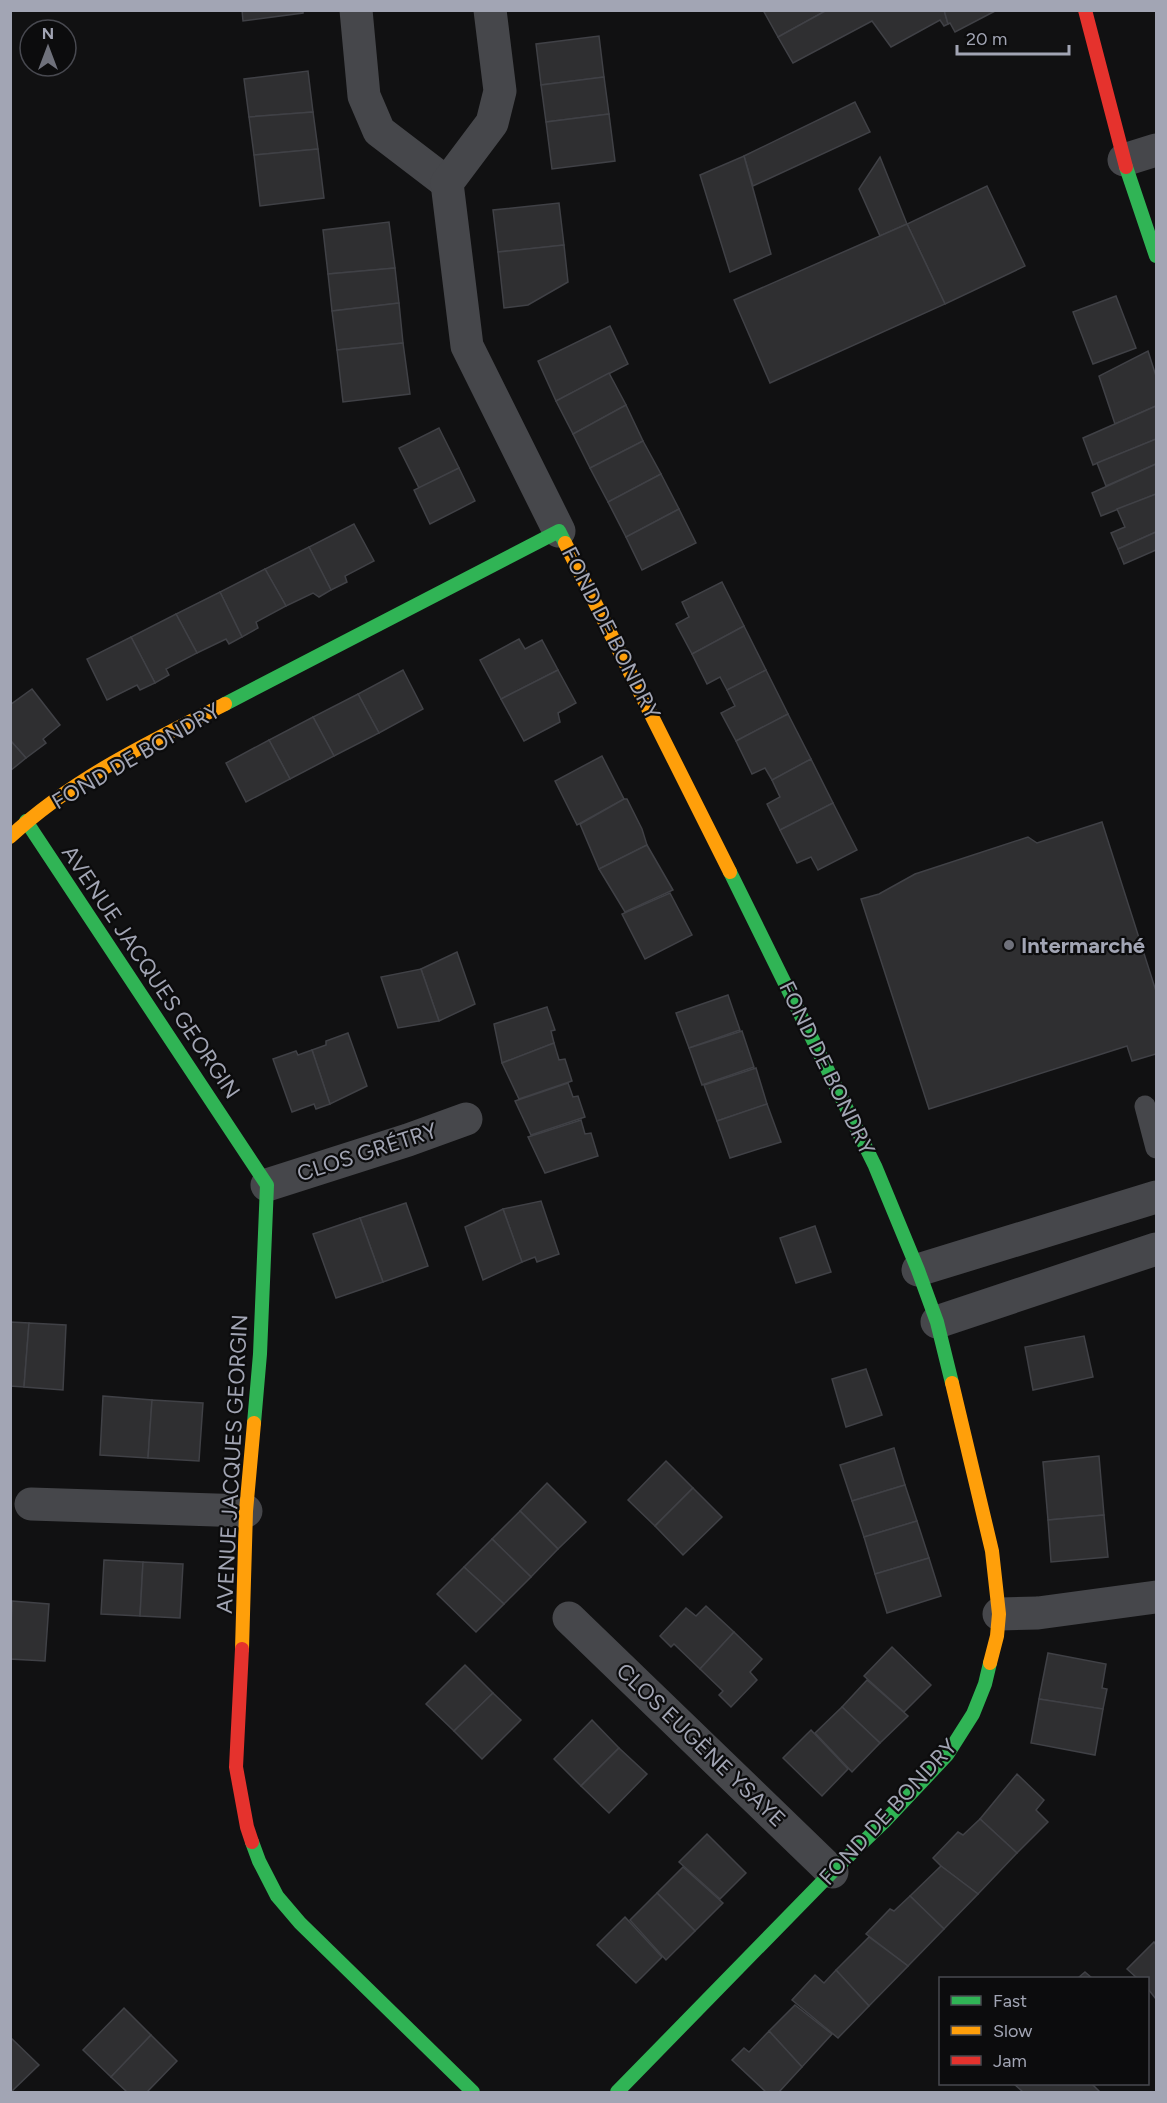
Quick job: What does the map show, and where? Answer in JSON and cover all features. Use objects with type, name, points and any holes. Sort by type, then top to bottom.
[{"type":"street","points":[[356,10],[364,96],[379,131],[447,183]]},
{"type":"street","points":[[490,10],[500,91],[492,123],[447,183],[467,346],[559,531]]},
{"type":"street","points":[[1085,10],[1124,160],[1156,256]]},
{"type":"street","points":[[1124,160],[1156,150]]},
{"type":"street","name":"FOND DE BONDRY","points":[[10,837],[26,821],[99,772],[162,736],[559,531],[825,1062],[875,1166],[937,1322],[992,1551],[999,1614],[997,1636],[985,1683],[973,1714],[948,1755],[617,2092]]},
{"type":"street","name":"AVENUE JACQUES GEORGIN","points":[[26,821],[267,1185],[260,1354],[246,1511],[242,1660],[236,1767],[247,1827],[259,1861],[277,1896],[300,1923],[473,2092]]},
{"type":"street","name":"CLOS GRÉTRY","points":[[267,1185],[466,1119]]},
{"type":"street","points":[[918,1270],[1156,1197]]},
{"type":"street","points":[[937,1322],[1156,1249]]},
{"type":"street","points":[[31,1504],[246,1511]]},
{"type":"street","points":[[999,1614],[1038,1613],[1156,1597]]},
{"type":"street","name":"CLOS EUGÈNE YSAYE","points":[[569,1618],[832,1872]]},
{"type":"lane","points":[[1145,1106],[1156,1148]]},
{"type":"building","points":[[242,10],[303,10],[303,13],[243,21]]},
{"type":"building","points":[[763,10],[827,10],[778,37]]},
{"type":"building","points":[[827,10],[944,10],[948,24],[944,26],[940,20],[891,47],[872,21],[793,63],[778,37]]},
{"type":"building","points":[[944,10],[997,10],[955,32],[950,23],[948,24]]},
{"type":"building","points":[[599,36],[604,77],[541,85],[536,44]]},
{"type":"building","points":[[308,71],[313,112],[249,117],[244,79]]},
{"type":"building","points":[[604,77],[609,114],[546,122],[541,85]]},
{"type":"building","points":[[855,102],[870,132],[753,186],[744,156]]},
{"type":"building","points":[[313,112],[318,149],[254,155],[249,117]]},
{"type":"building","points":[[609,114],[615,161],[552,169],[546,122]]},
{"type":"building","points":[[318,149],[324,198],[260,206],[254,155]]},
{"type":"building","points":[[744,156],[771,254],[730,272],[700,175]]},
{"type":"building","points":[[880,157],[907,224],[880,236],[859,189]]},
{"type":"building","points":[[987,186],[1025,266],[945,304],[907,224]]},
{"type":"building","points":[[559,203],[564,245],[498,252],[493,210]]},
{"type":"building","points":[[389,222],[395,268],[328,274],[323,230]]},
{"type":"building","points":[[907,224],[945,304],[770,383],[734,300]]},
{"type":"building","points":[[564,245],[568,282],[528,305],[504,308],[498,252]]},
{"type":"building","points":[[395,268],[399,303],[332,311],[328,274]]},
{"type":"building","points":[[1116,296],[1136,348],[1093,364],[1073,312]]},
{"type":"building","points":[[399,303],[403,343],[337,350],[332,311]]},
{"type":"building","points":[[610,326],[628,364],[556,401],[538,361]]},
{"type":"building","points":[[403,343],[410,394],[343,402],[337,350]]},
{"type":"building","points":[[1148,351],[1156,376],[1156,406],[1115,424],[1099,376]]},
{"type":"building","points":[[609,373],[626,405],[573,434],[556,401]]},
{"type":"building","points":[[626,405],[643,441],[590,468],[573,434]]},
{"type":"building","points":[[1156,406],[1156,439],[1093,465],[1083,438]]},
{"type":"building","points":[[439,428],[459,468],[419,488],[399,448]]},
{"type":"building","points":[[1156,439],[1156,464],[1106,486],[1097,463]]},
{"type":"building","points":[[643,441],[661,474],[608,502],[590,468]]},
{"type":"building","points":[[1156,464],[1156,494],[1101,516],[1092,493]]},
{"type":"building","points":[[459,468],[475,501],[430,524],[414,490]]},
{"type":"building","points":[[661,474],[679,509],[626,537],[608,502]]},
{"type":"building","points":[[1156,494],[1156,532],[1118,549],[1111,533],[1125,527],[1117,509]]},
{"type":"building","points":[[679,509],[696,543],[642,570],[626,537]]},
{"type":"building","points":[[354,524],[374,561],[345,576],[347,582],[331,590],[309,547]]},
{"type":"building","points":[[1156,532],[1156,550],[1124,564],[1118,549]]},
{"type":"building","points":[[309,547],[331,590],[319,597],[313,593],[286,606],[265,569]]},
{"type":"building","points":[[265,569],[286,606],[256,622],[258,628],[242,637],[220,592]]},
{"type":"building","points":[[722,582],[744,626],[692,654],[676,624],[689,617],[682,602]]},
{"type":"building","points":[[220,592],[242,637],[229,644],[226,639],[197,653],[176,614]]},
{"type":"building","points":[[176,614],[197,653],[166,669],[169,675],[155,683],[131,637]]},
{"type":"building","points":[[744,626],[766,670],[727,690],[720,677],[707,684],[692,654]]},
{"type":"building","points":[[131,637],[155,683],[140,690],[137,685],[107,700],[87,659]]},
{"type":"building","points":[[519,639],[525,649],[542,640],[558,670],[501,699],[480,660]]},
{"type":"building","points":[[403,670],[423,709],[379,733],[358,694]]},
{"type":"building","points":[[558,670],[576,703],[558,713],[560,722],[524,741],[501,699]]},
{"type":"building","points":[[766,670],[788,714],[736,741],[721,713],[735,706],[727,690]]},
{"type":"building","points":[[32,689],[60,725],[43,739],[46,743],[26,758],[10,740],[10,705]]},
{"type":"building","points":[[358,694],[379,733],[334,756],[313,717]]},
{"type":"building","points":[[788,714],[811,759],[772,780],[765,768],[752,774],[736,741]]},
{"type":"building","points":[[313,717],[334,756],[290,779],[269,740]]},
{"type":"building","points":[[10,740],[26,758],[10,771]]},
{"type":"building","points":[[269,740],[290,779],[246,802],[226,763]]},
{"type":"building","points":[[602,756],[624,799],[577,825],[555,781]]},
{"type":"building","points":[[811,759],[833,803],[780,830],[767,804],[780,797],[772,780]]},
{"type":"building","points":[[627,799],[642,829],[647,845],[599,869],[580,824]]},
{"type":"building","points":[[833,803],[857,850],[818,870],[811,857],[797,863],[780,830]]},
{"type":"building","name":"Intermarché","points":[[1102,822],[1156,991],[1156,1054],[1132,1061],[1127,1046],[929,1109],[861,899],[879,894],[915,874],[1028,837],[1037,843]]},
{"type":"building","points":[[647,845],[673,890],[625,912],[599,869]]},
{"type":"building","points":[[670,893],[692,935],[645,959],[622,914]]},
{"type":"building","points":[[457,952],[475,1004],[439,1021],[421,969]]},
{"type":"building","points":[[421,969],[439,1021],[398,1028],[381,977]]},
{"type":"building","points":[[728,995],[740,1030],[689,1048],[676,1013]]},
{"type":"building","points":[[547,1007],[555,1030],[551,1031],[554,1043],[502,1063],[494,1024]]},
{"type":"building","points":[[742,1031],[754,1067],[702,1085],[689,1048]]},
{"type":"building","points":[[348,1033],[367,1086],[330,1104],[312,1050],[326,1045],[326,1041]]},
{"type":"building","points":[[554,1043],[559,1060],[565,1059],[572,1081],[519,1099],[502,1063]]},
{"type":"building","points":[[312,1050],[330,1104],[316,1109],[314,1104],[292,1112],[273,1059],[296,1051],[298,1055]]},
{"type":"building","points":[[756,1068],[767,1104],[717,1121],[704,1085]]},
{"type":"building","points":[[568,1083],[573,1097],[578,1096],[585,1117],[531,1135],[515,1101]]},
{"type":"building","points":[[767,1104],[781,1142],[730,1158],[717,1121]]},
{"type":"building","points":[[581,1120],[585,1134],[591,1133],[598,1156],[545,1173],[528,1137]]},
{"type":"building","points":[[541,1201],[559,1254],[537,1262],[535,1257],[522,1262],[503,1209]]},
{"type":"building","points":[[406,1203],[428,1266],[383,1282],[360,1218]]},
{"type":"building","points":[[503,1209],[522,1262],[483,1280],[465,1227]]},
{"type":"building","points":[[360,1218],[383,1282],[336,1298],[313,1234]]},
{"type":"building","points":[[815,1226],[831,1272],[796,1283],[780,1238]]},
{"type":"building","points":[[10,1322],[29,1323],[24,1387],[10,1386]]},
{"type":"building","points":[[29,1323],[66,1325],[63,1390],[24,1387]]},
{"type":"building","points":[[1084,1336],[1093,1377],[1033,1390],[1025,1347]]},
{"type":"building","points":[[866,1369],[882,1415],[846,1427],[832,1379]]},
{"type":"building","points":[[103,1396],[152,1400],[148,1458],[100,1455]]},
{"type":"building","points":[[152,1400],[203,1403],[199,1461],[148,1458]]},
{"type":"building","points":[[894,1448],[905,1485],[852,1501],[840,1465]]},
{"type":"building","points":[[1099,1456],[1104,1515],[1048,1520],[1043,1462]]},
{"type":"building","points":[[666,1461],[693,1488],[655,1526],[628,1500]]},
{"type":"building","points":[[547,1483],[586,1522],[558,1549],[520,1511]]},
{"type":"building","points":[[905,1485],[917,1521],[864,1537],[852,1501]]},
{"type":"building","points":[[693,1488],[722,1517],[683,1555],[655,1526]]},
{"type":"building","points":[[520,1511],[558,1549],[531,1577],[492,1539]]},
{"type":"building","points":[[1104,1515],[1108,1557],[1051,1562],[1048,1520]]},
{"type":"building","points":[[917,1521],[929,1558],[875,1574],[864,1537]]},
{"type":"building","points":[[492,1539],[531,1577],[504,1604],[464,1567]]},
{"type":"building","points":[[929,1558],[941,1596],[887,1613],[875,1574]]},
{"type":"building","points":[[104,1560],[143,1562],[140,1616],[101,1614]]},
{"type":"building","points":[[143,1562],[183,1564],[180,1618],[140,1616]]},
{"type":"building","points":[[464,1567],[504,1604],[476,1632],[437,1594]]},
{"type":"building","points":[[12,1601],[49,1604],[45,1661],[10,1659]]},
{"type":"building","points":[[706,1606],[734,1632],[700,1669],[674,1644],[671,1647],[660,1636],[686,1608],[696,1616]]},
{"type":"building","points":[[734,1632],[762,1659],[750,1672],[757,1680],[731,1707],[719,1695],[723,1691],[700,1669]]},
{"type":"building","points":[[892,1647],[931,1685],[904,1712],[864,1676]]},
{"type":"building","points":[[1048,1653],[1106,1664],[1102,1688],[1107,1689],[1103,1709],[1039,1699]]},
{"type":"building","points":[[465,1665],[493,1693],[454,1731],[426,1704]]},
{"type":"building","points":[[867,1680],[908,1716],[880,1743],[842,1707]]},
{"type":"building","points":[[493,1693],[521,1720],[482,1759],[454,1731]]},
{"type":"building","points":[[1039,1699],[1103,1709],[1095,1755],[1031,1743]]},
{"type":"building","points":[[842,1707],[880,1743],[852,1772],[815,1733]]},
{"type":"building","points":[[592,1720],[619,1748],[581,1786],[554,1759]]},
{"type":"building","points":[[811,1730],[848,1769],[822,1796],[783,1758]]},
{"type":"building","points":[[619,1748],[647,1774],[609,1813],[581,1786]]},
{"type":"building","points":[[1017,1774],[1044,1800],[1036,1810],[1048,1822],[1017,1853],[980,1819]]},
{"type":"building","points":[[980,1819],[1017,1853],[978,1894],[933,1858],[958,1832],[963,1835]]},
{"type":"building","points":[[707,1834],[746,1873],[720,1899],[679,1862]]},
{"type":"building","points":[[941,1866],[978,1894],[944,1929],[910,1896]]},
{"type":"building","points":[[683,1867],[723,1903],[695,1931],[657,1893]]},
{"type":"building","points":[[657,1893],[695,1931],[666,1960],[630,1920]]},
{"type":"building","points":[[910,1896],[944,1929],[908,1966],[866,1934],[890,1909],[894,1911]]},
{"type":"building","points":[[625,1917],[662,1957],[636,1983],[597,1945]]},
{"type":"building","points":[[869,1937],[908,1966],[869,2006],[836,1970]]},
{"type":"building","points":[[1154,1942],[1156,1945],[1156,1999],[1149,1990],[1149,1977],[1136,1977],[1127,1969]]},
{"type":"building","points":[[836,1970],[869,2006],[838,2038],[792,2000],[815,1975],[824,1983]]},
{"type":"building","points":[[1085,1972],[1091,1977],[1079,1977]]},
{"type":"building","points":[[795,2005],[832,2034],[802,2067],[769,2031]]},
{"type":"building","points":[[124,2008],[151,2035],[111,2077],[83,2050]]},
{"type":"building","points":[[769,2031],[802,2067],[779,2092],[766,2092],[732,2060],[744,2048],[749,2052]]},
{"type":"building","points":[[151,2035],[177,2061],[147,2092],[127,2092],[111,2077]]},
{"type":"building","points":[[10,2037],[39,2065],[11,2092],[10,2092]]},
{"type":"building","points":[[1015,2085],[1093,2085],[1100,2092],[1023,2092]]},
{"type":"traffic: fast","points":[[1126,167],[1156,256]]},
{"type":"traffic: fast","points":[[225,704],[559,531],[565,543]]},
{"type":"traffic: fast","points":[[26,821],[267,1185],[260,1354],[254,1423]]},
{"type":"traffic: fast","points":[[730,872],[875,1166],[937,1322],[952,1383]]},
{"type":"traffic: fast","points":[[617,2092],[832,1872],[885,1821],[947,1755],[973,1714],[985,1684],[990,1663]]},
{"type":"traffic: fast","points":[[252,1842],[277,1896],[300,1923],[473,2092]]},
{"type":"traffic: slow","points":[[565,543],[730,872]]},
{"type":"traffic: slow","points":[[10,837],[34,816],[85,779],[140,747],[225,704]]},
{"type":"traffic: slow","points":[[952,1383],[992,1551],[999,1614],[997,1636],[990,1663]]},
{"type":"traffic: slow","points":[[242,1649],[246,1511],[254,1423]]},
{"type":"traffic: jam","points":[[1085,10],[1126,167]]},
{"type":"traffic: jam","points":[[242,1649],[236,1767],[252,1842]]},
{"type":"place","name":"Intermarché","points":[[1009,945]]}]
